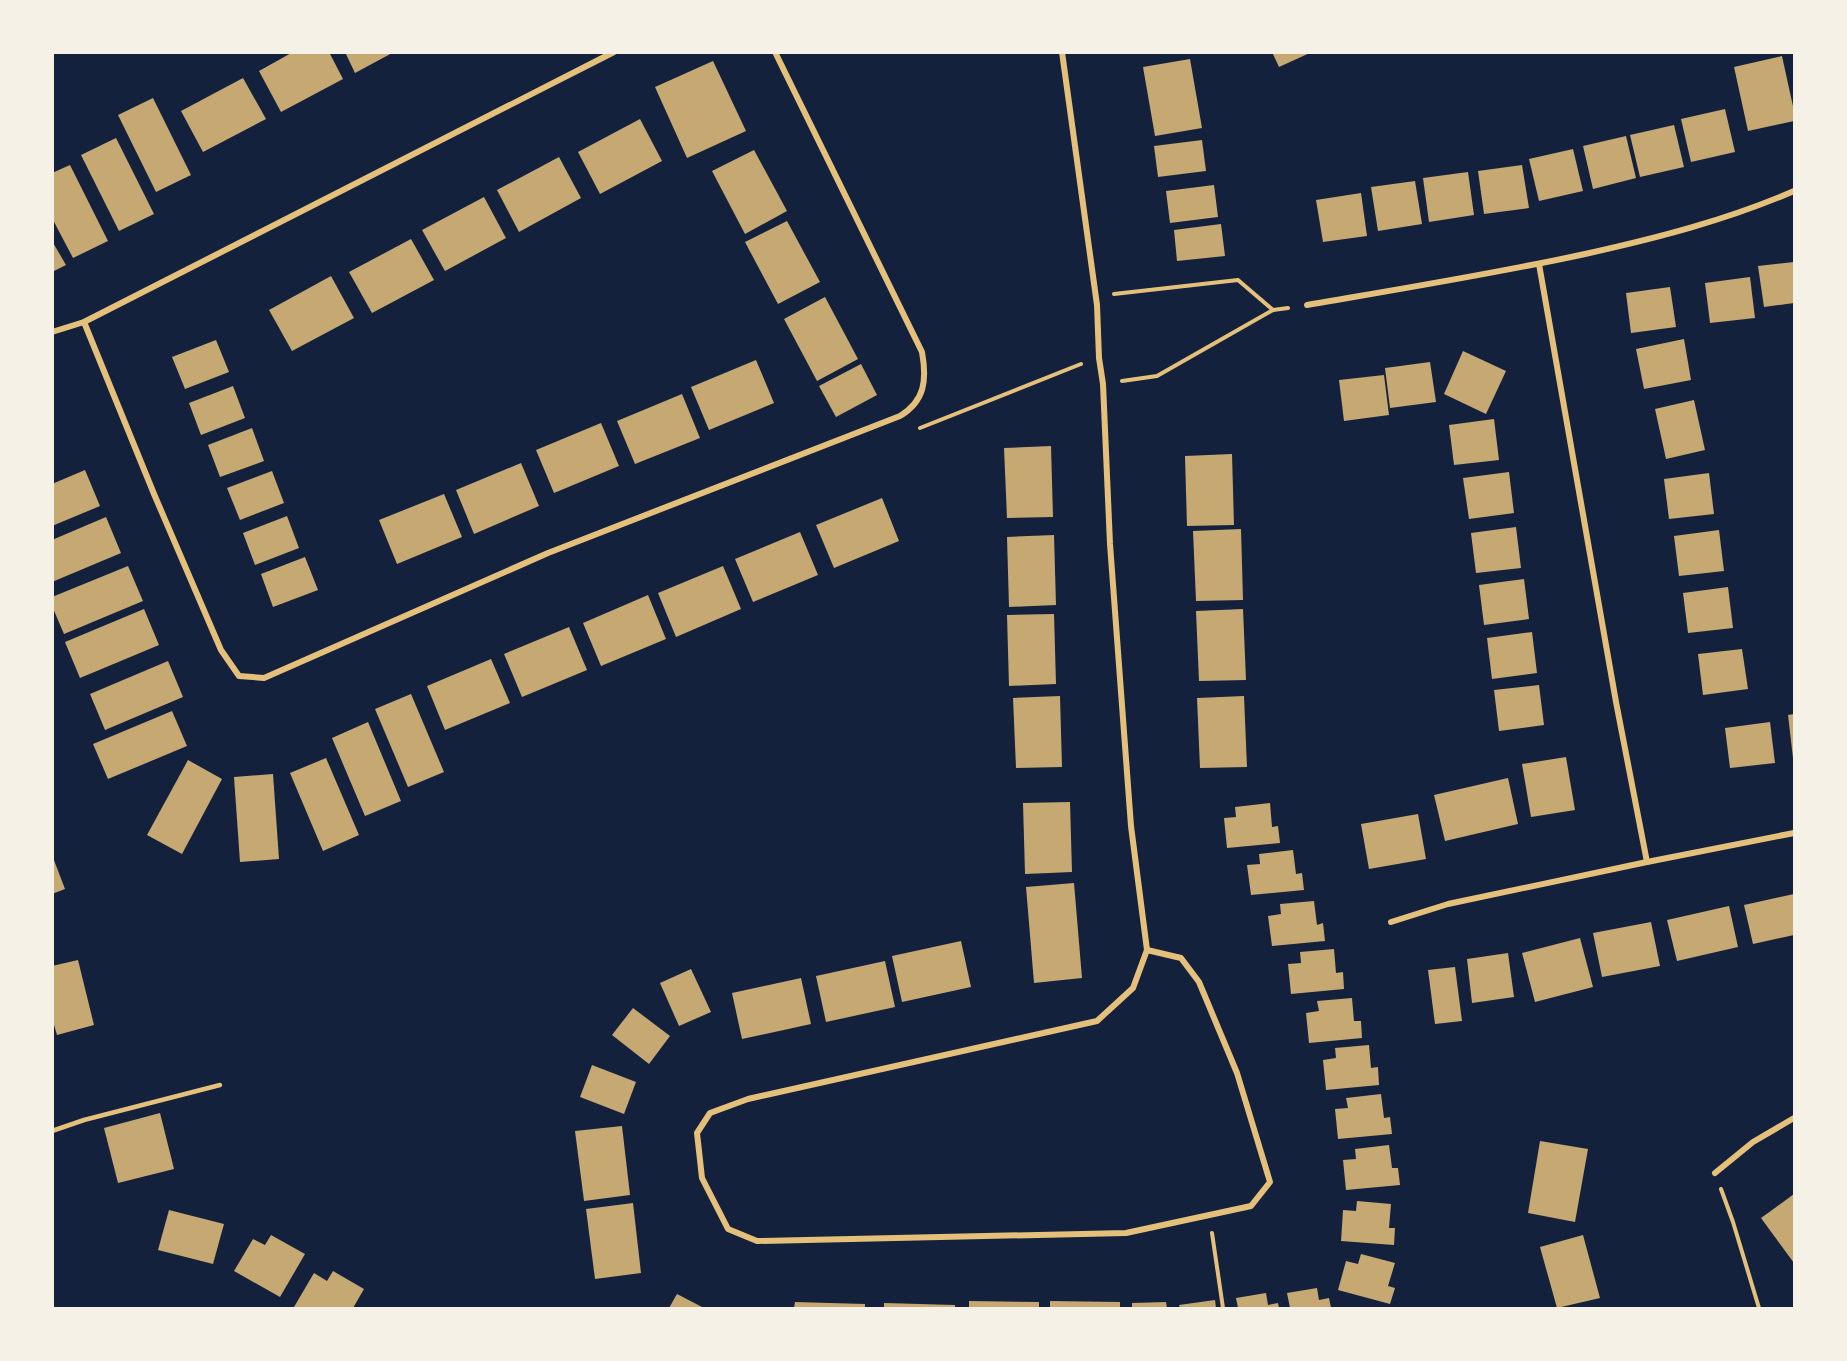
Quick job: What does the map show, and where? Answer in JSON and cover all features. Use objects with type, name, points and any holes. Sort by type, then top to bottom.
[{"type":"street","points":[[52,332],[84,322],[614,52]]},
{"type":"street","points":[[84,322],[149,483],[221,650],[239,676],[264,678],[548,553],[900,416],[912,409],[920,396],[924,382],[922,352],[775,52]]},
{"type":"street","points":[[1062,52],[1096,296],[1099,358],[1103,384],[1110,544],[1130,803],[1147,950],[1133,988],[1097,1021],[748,1099],[710,1113],[697,1132],[702,1178],[728,1228],[757,1241],[1126,1233],[1251,1206],[1270,1182],[1237,1073],[1199,982],[1181,958],[1147,950]]},
{"type":"street","points":[[1307,305],[1539,264],[1641,241],[1705,224],[1794,191]]},
{"type":"street","points":[[1539,264],[1614,691],[1647,862]]},
{"type":"street","points":[[1391,922],[1448,904],[1794,833]]},
{"type":"street","points":[[1715,1173],[1753,1142],[1794,1118]]},
{"type":"lane","points":[[52,1131],[84,1120],[220,1084]]},
{"type":"path","points":[[1096,296],[1238,280],[1273,310]]},
{"type":"path","points":[[1103,384],[1157,376],[1273,310],[1307,305]]},
{"type":"path","points":[[912,409],[919,428],[1099,358]]},
{"type":"path","points":[[1715,1173],[1733,1222],[1759,1308]]},
{"type":"path","points":[[1209,1215],[1223,1308]]},
{"type":"building","points":[[293,52],[329,52],[343,79],[281,112],[259,71]]},
{"type":"building","points":[[345,52],[394,52],[355,73]]},
{"type":"building","points":[[1272,52],[1312,52],[1279,67]]},
{"type":"building","points":[[1782,56],[1794,111],[1794,121],[1748,131],[1734,67]]},
{"type":"building","points":[[1190,59],[1202,128],[1155,136],[1143,67]]},
{"type":"building","points":[[713,61],[746,131],[687,158],[655,87]]},
{"type":"building","points":[[243,78],[266,119],[203,152],[181,111]]},
{"type":"building","points":[[153,98],[191,175],[156,192],[118,115]]},
{"type":"building","points":[[1725,109],[1735,152],[1691,162],[1681,119]]},
{"type":"building","points":[[640,119],[662,161],[600,194],[578,152]]},
{"type":"building","points":[[1674,125],[1684,167],[1640,177],[1630,135]]},
{"type":"building","points":[[1626,136],[1636,178],[1593,189],[1583,146]]},
{"type":"building","points":[[116,138],[154,214],[119,231],[81,155]]},
{"type":"building","points":[[1202,140],[1206,171],[1158,177],[1154,146]]},
{"type":"building","points":[[1573,149],[1583,191],[1539,201],[1529,159]]},
{"type":"building","points":[[754,150],[787,211],[745,234],[712,171]]},
{"type":"building","points":[[559,157],[581,198],[519,232],[497,190]]},
{"type":"building","points":[[70,165],[108,241],[73,258],[52,218],[52,173]]},
{"type":"building","points":[[1522,165],[1529,208],[1484,214],[1478,171]]},
{"type":"building","points":[[1468,172],[1474,215],[1429,222],[1423,178]]},
{"type":"building","points":[[1415,181],[1422,224],[1378,231],[1371,187]]},
{"type":"building","points":[[1214,185],[1218,217],[1170,223],[1166,191]]},
{"type":"building","points":[[1361,193],[1367,236],[1323,242],[1316,200]]},
{"type":"building","points":[[484,197],[506,238],[445,271],[422,230]]},
{"type":"building","points":[[787,221],[820,282],[778,304],[745,242]]},
{"type":"building","points":[[1221,224],[1225,256],[1177,261],[1174,230]]},
{"type":"building","points":[[411,239],[434,280],[372,313],[349,272]]},
{"type":"building","points":[[52,241],[66,265],[52,272]]},
{"type":"building","points":[[1794,262],[1794,303],[1764,307],[1758,266]]},
{"type":"building","points":[[331,276],[354,318],[292,351],[269,310]]},
{"type":"building","points":[[1750,277],[1755,318],[1710,323],[1705,283]]},
{"type":"building","points":[[1670,287],[1676,327],[1631,333],[1626,293]]},
{"type":"building","points":[[825,297],[858,359],[817,381],[784,319]]},
{"type":"building","points":[[1684,339],[1691,380],[1644,389],[1636,349]]},
{"type":"building","points":[[216,340],[229,372],[185,389],[172,357]]},
{"type":"building","points":[[1463,351],[1506,371],[1486,414],[1444,394]]},
{"type":"building","points":[[756,360],[774,403],[709,430],[691,387]]},
{"type":"building","points":[[1430,362],[1436,402],[1390,408],[1385,368]]},
{"type":"building","points":[[861,364],[877,395],[836,417],[819,386]]},
{"type":"building","points":[[1384,375],[1389,415],[1344,421],[1339,380]]},
{"type":"building","points":[[233,386],[245,418],[201,435],[189,403]]},
{"type":"building","points":[[682,394],[700,438],[635,464],[617,421]]},
{"type":"building","points":[[1694,400],[1705,450],[1666,459],[1655,409]]},
{"type":"building","points":[[1494,419],[1499,460],[1454,465],[1449,425]]},
{"type":"building","points":[[601,423],[619,466],[554,493],[536,450]]},
{"type":"building","points":[[252,428],[264,461],[220,477],[208,445]]},
{"type":"building","points":[[1051,446],[1053,517],[1007,518],[1004,448]]},
{"type":"building","points":[[1232,454],[1234,525],[1187,526],[1185,456]]},
{"type":"building","points":[[521,463],[539,506],[474,534],[456,490]]},
{"type":"building","points":[[85,470],[100,506],[52,526],[52,484]]},
{"type":"building","points":[[272,471],[284,503],[240,520],[227,488]]},
{"type":"building","points":[[1509,472],[1514,513],[1469,519],[1463,478]]},
{"type":"building","points":[[1709,473],[1714,514],[1669,519],[1664,479]]},
{"type":"building","points":[[444,494],[462,537],[397,564],[379,520]]},
{"type":"building","points":[[882,498],[899,541],[834,568],[816,525]]},
{"type":"building","points":[[287,516],[299,548],[255,565],[243,533]]},
{"type":"building","points":[[106,517],[121,553],[52,582],[52,540]]},
{"type":"building","points":[[1516,527],[1521,568],[1476,573],[1471,533]]},
{"type":"building","points":[[1241,529],[1243,600],[1196,601],[1193,531]]},
{"type":"building","points":[[1719,530],[1724,571],[1679,576],[1674,536]]},
{"type":"building","points":[[800,532],[818,575],[753,602],[735,559]]},
{"type":"building","points":[[1054,535],[1056,605],[1009,607],[1007,537]]},
{"type":"building","points":[[305,557],[318,590],[273,607],[261,574]]},
{"type":"building","points":[[128,566],[143,601],[64,634],[52,606],[52,597]]},
{"type":"building","points":[[723,566],[741,609],[676,637],[658,593]]},
{"type":"building","points":[[1524,579],[1529,619],[1484,625],[1479,585]]},
{"type":"building","points":[[1728,587],[1733,628],[1688,633],[1683,593]]},
{"type":"building","points":[[648,595],[666,639],[601,666],[583,623]]},
{"type":"building","points":[[144,609],[159,645],[80,678],[65,642]]},
{"type":"building","points":[[1243,609],[1246,680],[1199,681],[1196,611]]},
{"type":"building","points":[[1054,614],[1056,684],[1009,686],[1007,615]]},
{"type":"building","points":[[569,627],[587,670],[522,697],[504,654]]},
{"type":"building","points":[[1532,632],[1537,673],[1492,679],[1487,638]]},
{"type":"building","points":[[1742,649],[1748,689],[1703,695],[1698,654]]},
{"type":"building","points":[[491,659],[510,703],[445,730],[427,686]]},
{"type":"building","points":[[168,661],[183,697],[105,730],[90,694]]},
{"type":"building","points":[[1539,685],[1544,725],[1499,731],[1494,690]]},
{"type":"building","points":[[411,694],[444,772],[408,787],[375,709]]},
{"type":"building","points":[[1060,696],[1062,767],[1016,768],[1013,698]]},
{"type":"building","points":[[1244,696],[1247,767],[1200,768],[1197,698]]},
{"type":"building","points":[[172,711],[187,746],[108,779],[93,744]]},
{"type":"building","points":[[1794,714],[1794,758],[1793,758],[1788,715]]},
{"type":"building","points":[[368,722],[401,801],[365,816],[332,738]]},
{"type":"building","points":[[1770,722],[1775,763],[1730,768],[1725,728]]},
{"type":"building","points":[[1566,757],[1575,810],[1531,817],[1522,764]]},
{"type":"building","points":[[326,758],[359,835],[323,851],[290,773]]},
{"type":"building","points":[[188,760],[222,779],[182,854],[147,835]]},
{"type":"building","points":[[273,774],[279,859],[240,862],[234,777]]},
{"type":"building","points":[[1508,778],[1518,824],[1445,841],[1434,795]]},
{"type":"building","points":[[1070,802],[1072,872],[1025,874],[1023,803]]},
{"type":"building","points":[[1270,803],[1272,827],[1278,826],[1280,843],[1227,848],[1224,818],[1236,817],[1235,807]]},
{"type":"building","points":[[1418,814],[1426,859],[1369,869],[1361,824]]},
{"type":"building","points":[[1293,850],[1296,874],[1302,873],[1304,890],[1251,895],[1247,865],[1260,864],[1259,854]]},
{"type":"building","points":[[52,855],[65,889],[52,894]]},
{"type":"building","points":[[1074,883],[1082,978],[1034,983],[1026,887]]},
{"type":"building","points":[[1794,894],[1794,935],[1753,944],[1744,905]]},
{"type":"building","points":[[1314,901],[1317,925],[1323,923],[1325,941],[1272,946],[1268,916],[1281,914],[1280,904]]},
{"type":"building","points":[[1729,906],[1738,947],[1677,961],[1667,920]]},
{"type":"building","points":[[1651,922],[1660,966],[1602,977],[1593,933]]},
{"type":"building","points":[[1580,938],[1593,987],[1535,1002],[1522,953]]},
{"type":"building","points":[[961,941],[971,987],[902,1002],[892,956]]},
{"type":"building","points":[[1334,949],[1336,973],[1343,972],[1344,989],[1291,994],[1288,964],[1301,963],[1300,952]]},
{"type":"building","points":[[1508,953],[1514,997],[1472,1003],[1467,959]]},
{"type":"building","points":[[78,960],[94,1025],[57,1035],[52,1018],[52,966]]},
{"type":"building","points":[[885,961],[895,1007],[826,1022],[816,976]]},
{"type":"building","points":[[1455,967],[1462,1021],[1435,1024],[1428,970]]},
{"type":"building","points":[[691,969],[711,1012],[679,1026],[660,983]]},
{"type":"building","points":[[801,978],[811,1024],[742,1039],[732,993]]},
{"type":"building","points":[[1352,998],[1354,1021],[1361,1021],[1362,1038],[1309,1043],[1306,1013],[1319,1011],[1317,1001]]},
{"type":"building","points":[[633,1008],[670,1036],[649,1064],[612,1035]]},
{"type":"building","points":[[1369,1045],[1371,1068],[1378,1067],[1379,1085],[1326,1090],[1323,1060],[1336,1058],[1335,1048]]},
{"type":"building","points":[[592,1065],[636,1082],[624,1114],[580,1097]]},
{"type":"building","points":[[1381,1094],[1384,1118],[1390,1117],[1392,1134],[1338,1139],[1335,1109],[1348,1108],[1346,1098]]},
{"type":"building","points":[[160,1113],[174,1169],[118,1183],[104,1128]]},
{"type":"building","points":[[622,1126],[630,1195],[584,1201],[575,1131]]},
{"type":"building","points":[[1540,1141],[1588,1149],[1575,1222],[1528,1213]]},
{"type":"building","points":[[1389,1145],[1392,1168],[1398,1168],[1400,1185],[1346,1190],[1343,1160],[1356,1159],[1355,1149]]},
{"type":"building","points":[[1794,1194],[1794,1263],[1761,1218]]},
{"type":"building","points":[[1357,1201],[1391,1204],[1389,1228],[1395,1228],[1394,1245],[1341,1241],[1343,1210],[1356,1211]]},
{"type":"building","points":[[633,1203],[641,1273],[595,1279],[586,1209]]},
{"type":"building","points":[[169,1210],[224,1224],[213,1264],[158,1250]]},
{"type":"building","points":[[271,1235],[305,1254],[280,1297],[234,1271],[253,1239],[265,1245]]},
{"type":"building","points":[[1583,1235],[1600,1298],[1557,1308],[1540,1247]]},
{"type":"building","points":[[1361,1254],[1395,1263],[1388,1286],[1395,1288],[1390,1304],[1338,1290],[1346,1261],[1358,1264]]},
{"type":"building","points":[[333,1271],[364,1289],[353,1308],[294,1307],[314,1273],[327,1281]]},
{"type":"building","points":[[1317,1288],[1319,1300],[1329,1298],[1331,1308],[1290,1308],[1287,1293]]},
{"type":"building","points":[[1266,1293],[1268,1305],[1278,1303],[1279,1308],[1238,1308],[1236,1298]]},
{"type":"building","points":[[677,1294],[704,1308],[669,1308]]},
{"type":"building","points":[[1215,1300],[1216,1308],[1180,1308],[1179,1305]]},
{"type":"building","points":[[969,1301],[1039,1302],[1039,1308],[969,1308]]},
{"type":"building","points":[[1050,1301],[1120,1302],[1120,1308],[1050,1308]]},
{"type":"building","points":[[795,1302],[865,1304],[865,1308],[794,1308]]},
{"type":"building","points":[[1166,1302],[1167,1308],[1132,1308],[1132,1303]]},
{"type":"building","points":[[884,1303],[955,1305],[955,1308],[884,1308]]}]
